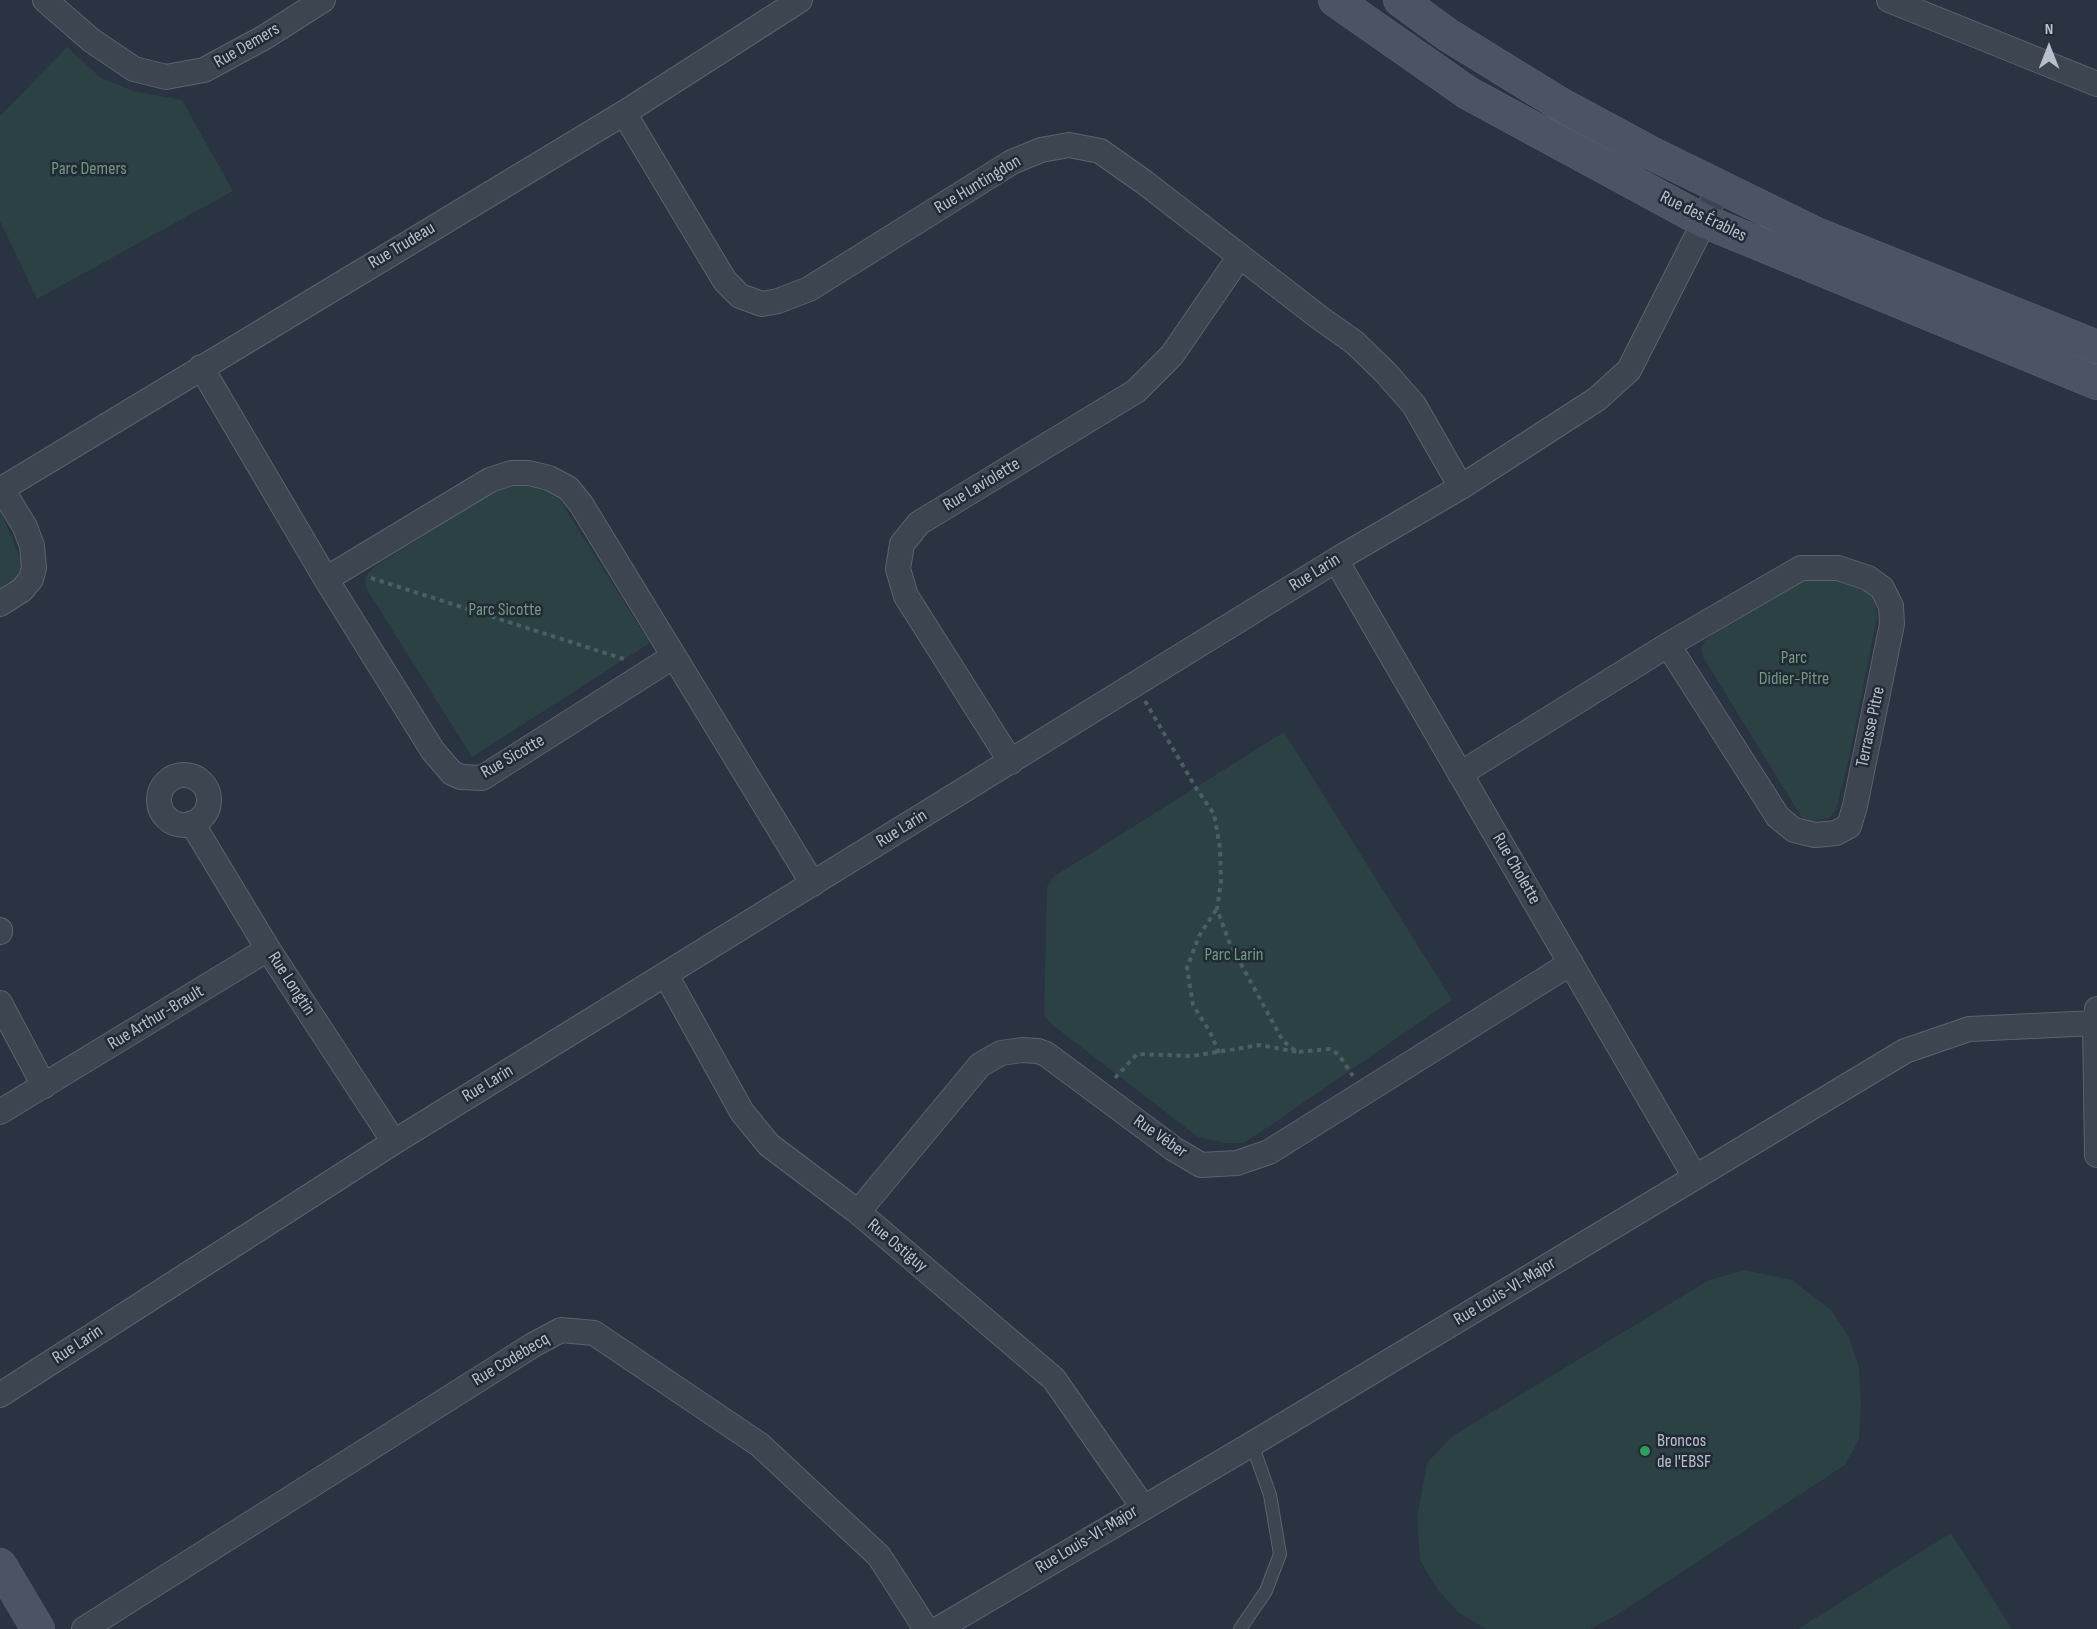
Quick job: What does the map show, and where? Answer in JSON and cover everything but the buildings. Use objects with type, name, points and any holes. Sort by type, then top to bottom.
[{"type":"street","name":"Rue Demers","points":[[45,0],[91,40],[134,69],[166,77],[204,70],[265,37],[323,0]]},
{"type":"street","name":"Rue Trudeau","points":[[0,603],[22,590],[31,579],[34,567],[32,546],[25,527],[1,489],[624,113],[800,0]]},
{"type":"street","name":"Rue des Érables","points":[[1400,0],[1448,35],[1560,104],[1719,186],[1814,233],[2097,347]]},
{"type":"street","points":[[1902,3],[2097,84]]},
{"type":"street","name":"Rue des Érables","points":[[1349,4],[1468,93],[1704,221],[2097,383]]},
{"type":"street","name":"Rue Huntingdon","points":[[624,113],[725,281],[740,296],[762,304],[778,301],[809,289],[1012,162],[1041,150],[1070,145],[1100,151],[1354,342],[1414,405],[1461,487]]},
{"type":"street","name":"Rue Larin","points":[[0,1395],[394,1142],[1336,560],[1461,487],[1597,399],[1629,370],[1704,221],[1719,186]]},
{"type":"street","name":"Rue Laviolette","points":[[1011,762],[906,596],[898,569],[902,544],[919,523],[1136,391],[1172,356],[1240,256]]},
{"type":"street","name":"Rue Sicotte","points":[[201,368],[326,579],[433,751],[452,773],[461,777],[482,778],[674,656]]},
{"type":"street","points":[[326,579],[490,480],[511,473],[529,473],[549,478],[568,488],[581,504],[813,884]]},
{"type":"street","name":"Rue Cholette","points":[[1336,560],[1695,1177]]},
{"type":"street","name":"Terrasse Pitre","points":[[1460,774],[1668,645],[1801,568],[1838,568],[1868,578],[1882,588],[1891,606],[1893,624],[1849,826],[1836,833],[1815,835],[1794,830],[1778,818],[1668,645]]},
{"type":"street","name":"Rue Longtin","points":[[192,823],[268,949],[394,1142]]},
{"type":"street","name":"Rue Arthur-Brault","points":[[0,1112],[268,949]]},
{"type":"street","name":"Rue Véber","points":[[858,1212],[980,1065],[1001,1053],[1038,1050],[1174,1149],[1201,1165],[1237,1163],[1269,1152],[1571,963]]},
{"type":"street","name":"Rue Ostiguy","points":[[666,975],[742,1112],[769,1145],[858,1212],[1054,1379],[1143,1507]]},
{"type":"street","points":[[0,1003],[44,1086]]},
{"type":"street","points":[[2096,1015],[2097,1155]]},
{"type":"street","name":"Rue Louis-VI-Major","points":[[938,1629],[1252,1444],[1905,1050],[1969,1029],[2096,1015]]},
{"type":"street","name":"Rue Codebecq","points":[[84,1629],[532,1345],[561,1330],[594,1333],[760,1445],[879,1556],[926,1629]]},
{"type":"street","points":[[0,1565],[38,1629]]},
{"type":"lane","points":[[1240,1629],[1266,1592],[1280,1554],[1270,1495],[1252,1444]]},
{"type":"path","points":[[350,565],[365,577],[633,662],[648,673]]},
{"type":"path","points":[[1136,684],[1196,788],[1214,814],[1220,848],[1221,882],[1217,909],[1199,936],[1187,968],[1193,1005],[1210,1032],[1219,1053]]},
{"type":"path","points":[[1217,909],[1230,944],[1283,1041],[1297,1052]]},
{"type":"path","points":[[1101,1094],[1137,1054],[1167,1057],[1219,1053],[1260,1045],[1297,1052],[1330,1049],[1339,1055]]},
{"type":"green space","name":"Parc Demers","points":[[67,47],[100,77],[133,91],[182,100],[233,191],[37,299],[0,221],[0,116]]},
{"type":"green space","name":"Parc Sicotte","points":[[505,485],[533,486],[546,489],[558,497],[650,643],[472,757],[366,588],[365,577],[374,567]]},
{"type":"green space","points":[[0,509],[24,568],[19,581],[0,590]]},
{"type":"green space","name":"Parc Didier-Pitre","points":[[1828,578],[1862,587],[1870,594],[1876,605],[1877,617],[1849,759],[1836,810],[1829,818],[1811,821],[1802,818],[1703,657],[1701,647],[1706,639],[1799,579]]},
{"type":"green space","name":"Parc Larin","points":[[1284,732],[1452,1000],[1264,1130],[1243,1143],[1226,1143],[1198,1137],[1050,1023],[1044,1014],[1047,887],[1053,877]]},
{"type":"green space","name":"Broncos de l'EBSF","points":[[1745,1270],[1792,1280],[1831,1310],[1849,1337],[1859,1367],[1861,1402],[1859,1439],[1845,1465],[1615,1616],[1590,1629],[1486,1629],[1459,1613],[1437,1589],[1420,1560],[1417,1517],[1427,1463],[1451,1437],[1709,1280]]},
{"type":"green space","points":[[1951,1533],[2012,1629],[1798,1629]]},
{"type":"place","name":"Broncos de l'EBSF","points":[[1645,1451]]}]
